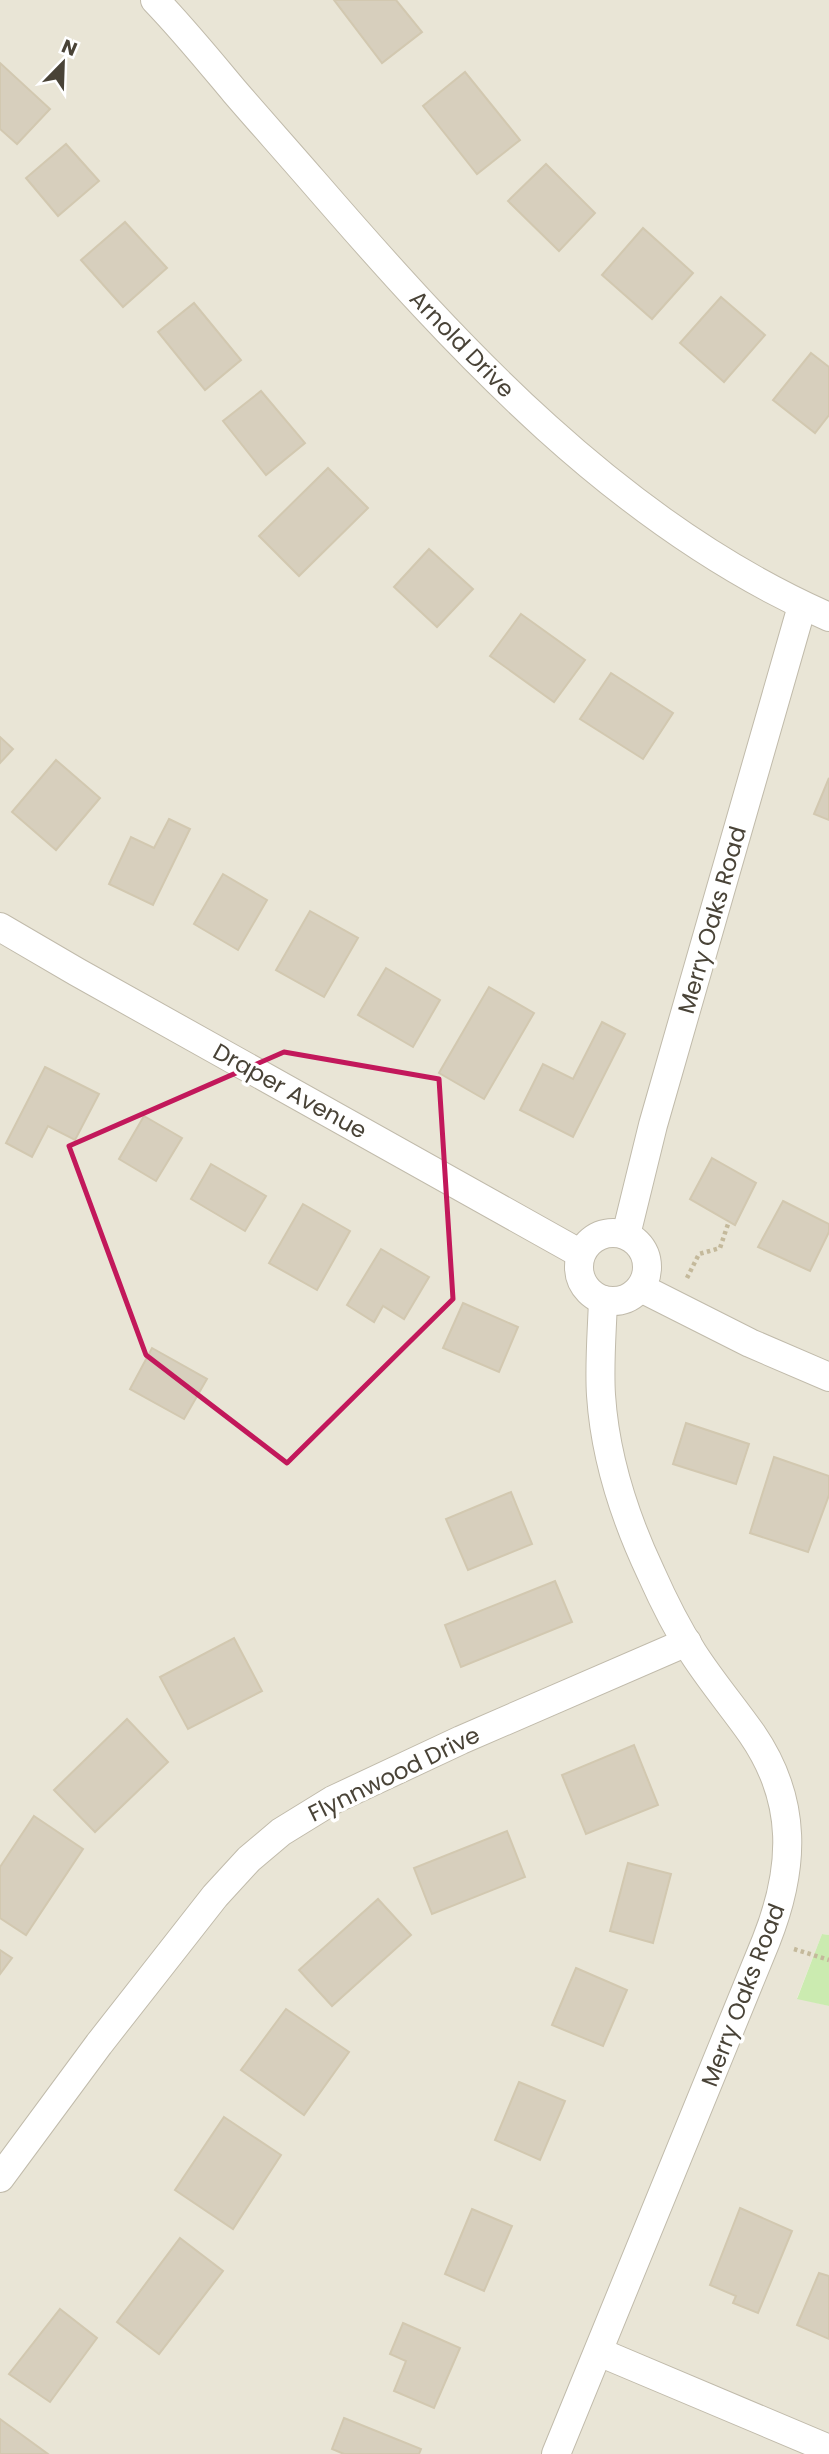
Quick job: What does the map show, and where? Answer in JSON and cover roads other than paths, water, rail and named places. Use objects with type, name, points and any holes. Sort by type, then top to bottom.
[{"type":"street","name":"Arnold Drive","points":[[155,0],[370,246],[484,369],[524,408],[639,504],[726,564],[802,606],[829,617]]},
{"type":"street","name":"Merry Oaks Road","points":[[626,1235],[653,1125],[802,606]]},
{"type":"street","name":"Draper Avenue","points":[[0,927],[582,1254]]},
{"type":"street","points":[[605,1233],[626,1235],[635,1240],[646,1257],[646,1278],[641,1288],[624,1300],[603,1300],[584,1286],[578,1264],[587,1244],[605,1233]]},
{"type":"street","points":[[641,1288],[750,1343],[829,1377]]},
{"type":"street","name":"Merry Oaks Road","points":[[556,2454],[712,2079],[779,1909],[788,1865],[786,1820],[775,1777],[754,1737],[687,1642],[651,1574],[634,1534],[608,1452],[601,1394],[603,1300]]},
{"type":"street","name":"Flynnwood Drive","points":[[0,2178],[215,1896],[249,1859],[281,1832],[333,1800],[475,1733],[687,1642]]},
{"type":"street","points":[[599,2352],[829,2449]]}]
